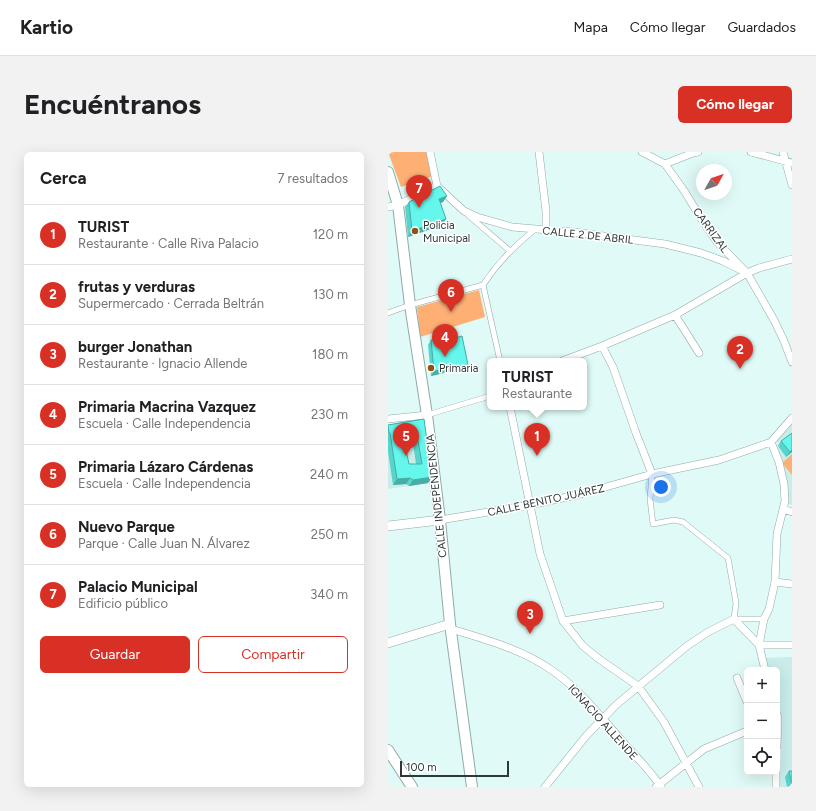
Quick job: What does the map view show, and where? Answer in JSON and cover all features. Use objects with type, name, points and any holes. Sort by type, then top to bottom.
[{"type":"main road","name":"CALLE INDEPENDENCIA","points":[[388,172],[427,415],[440,520],[450,627],[472,787]]},
{"type":"main road","points":[[388,750],[412,787]]},
{"type":"street","points":[[393,206],[437,186],[430,152]]},
{"type":"street","points":[[539,152],[546,211],[546,231]]},
{"type":"street","points":[[642,152],[654,156],[665,164],[698,152]]},
{"type":"street","points":[[751,152],[789,162]]},
{"type":"street","points":[[783,152],[789,162],[792,185]]},
{"type":"street","name":"CARRIZAL","points":[[665,164],[717,242],[747,273],[774,320],[792,362]]},
{"type":"street","name":"CALLE 2 DE ABRIL","points":[[437,186],[464,211],[477,217],[512,228],[573,232],[665,244],[701,253],[723,261],[747,273]]},
{"type":"street","points":[[464,211],[510,251]]},
{"type":"street","points":[[388,313],[410,305],[483,285],[494,268],[510,251],[534,230]]},
{"type":"street","points":[[570,358],[675,315],[747,273],[759,268],[792,259]]},
{"type":"street","points":[[483,285],[499,358]]},
{"type":"street","points":[[675,315],[699,354]]},
{"type":"street","points":[[602,346],[613,367],[652,474],[650,499],[653,524],[674,520],[683,522],[728,558],[736,603],[734,619]]},
{"type":"street","points":[[388,419],[427,415],[487,397]]},
{"type":"street","points":[[511,410],[540,554],[563,621],[583,646],[598,659],[638,686],[664,722],[699,787]]},
{"type":"street","points":[[764,667],[759,645],[764,619],[769,609],[775,582],[777,534],[785,501],[784,484],[779,462],[771,442],[792,418]]},
{"type":"street","name":"CALLE BENITO JUÁREZ","points":[[388,526],[440,520],[530,505],[581,494],[652,474],[719,460],[771,442]]},
{"type":"street","points":[[783,509],[792,512]]},
{"type":"street","points":[[775,582],[792,584]]},
{"type":"street","points":[[563,621],[660,605]]},
{"type":"street","points":[[734,619],[759,645],[792,645]]},
{"type":"street","points":[[545,787],[602,718],[638,686],[692,642],[734,619],[764,619]]},
{"type":"street","points":[[388,643],[450,627]]},
{"type":"street","name":"IGNACIO ALLENDE","points":[[450,627],[520,652],[550,668],[569,684],[602,718],[659,786]]},
{"type":"street","points":[[737,678],[744,695]]},
{"type":"street","points":[[659,786],[686,762],[704,749],[744,732]]},
{"type":"street","points":[[776,775],[776,787]]},
{"type":"shaded area","points":[[388,152],[428,152],[436,175],[401,187]]},
{"type":"shaded area","points":[[479,290],[485,317],[420,337],[417,307]]},
{"type":"shaded area","points":[[792,421],[792,505],[784,502],[777,439]]},
{"type":"shaded area","points":[[420,423],[428,483],[388,489],[388,430]]},
{"type":"shaded area","points":[[792,454],[792,475],[782,463]]},
{"type":"shaded area","points":[[792,657],[792,787],[779,787],[782,731],[780,711],[780,667],[768,667],[764,658]]},
{"type":"building","points":[[440,186],[447,196],[439,199],[446,219],[412,231],[409,202]]},
{"type":"building","points":[[462,336],[468,365],[447,367],[448,369],[434,371],[431,340],[445,339],[445,341]]},
{"type":"building","points":[[424,419],[432,477],[413,480],[410,478],[397,479],[388,425]],"holes":[[[416,429],[422,464],[409,464],[402,431]]]},
{"type":"building","points":[[792,433],[792,450],[790,452],[781,441]]},
{"type":"building","points":[[789,771],[792,771],[792,786]]},
{"type":"place","name":"Palacio Municipal","points":[[419,208]]},
{"type":"place","name":"Policia Municipal","points":[[415,231]]},
{"type":"place","name":"Nuevo Parque","points":[[451,312]]},
{"type":"place","name":"Primaria Macrina Vazquez","points":[[445,357]]},
{"type":"place","name":"Primaria","points":[[431,368]]},
{"type":"place","name":"frutas y verduras","points":[[740,369]]},
{"type":"place","name":"Primaria Lázaro Cárdenas","points":[[406,456]]},
{"type":"place","name":"TURIST","points":[[537,456]]},
{"type":"place","name":"burger Jonathan","points":[[530,634]]}]
